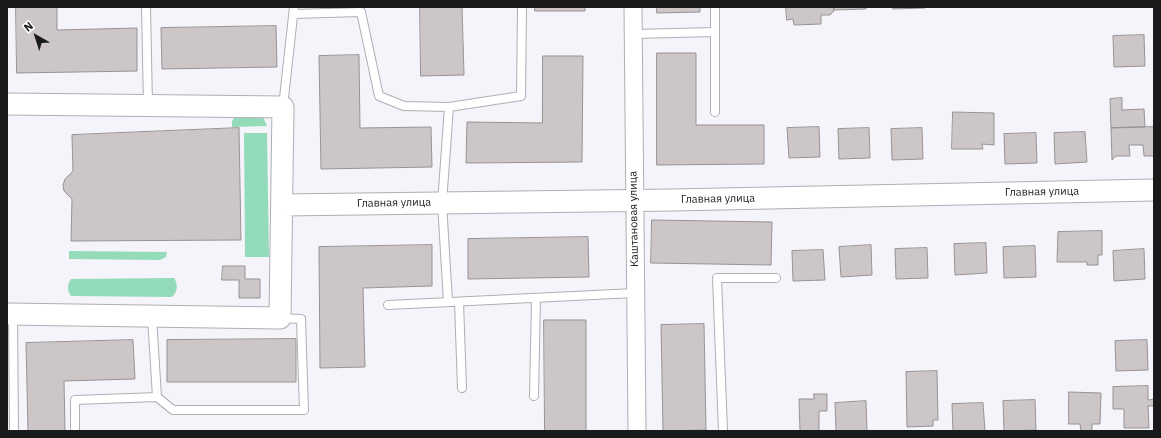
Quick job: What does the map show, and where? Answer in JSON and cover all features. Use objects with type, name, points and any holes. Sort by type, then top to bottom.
[{"type":"street","name":"Каштановая улица","points":[[633,7],[637,431]]},
{"type":"street","points":[[7,104],[283,107],[280,318],[10,314]]},
{"type":"street","name":"Главная улица","points":[[282,205],[1154,190]]},
{"type":"lane","points":[[146,7],[148,105]]},
{"type":"lane","points":[[283,107],[294,11],[361,12],[379,96],[404,106],[449,107],[521,96],[522,7]]},
{"type":"lane","points":[[715,112],[716,7]]},
{"type":"lane","points":[[633,34],[715,32]]},
{"type":"lane","points":[[448,302],[442,203],[449,107]]},
{"type":"lane","points":[[723,431],[717,278],[776,278]]},
{"type":"lane","points":[[388,306],[635,293]]},
{"type":"lane","points":[[534,396],[536,298]]},
{"type":"lane","points":[[459,302],[462,388]]},
{"type":"lane","points":[[10,314],[14,431]]},
{"type":"lane","points":[[152,316],[157,397]]},
{"type":"lane","points":[[75,431],[75,400],[157,397],[173,410],[304,410],[301,318],[280,318]]},
{"type":"green space","points":[[236,115],[260,115],[264,119],[267,126],[232,127],[232,121]]},
{"type":"green space","points":[[244,133],[267,133],[269,257],[245,257]]},
{"type":"green space","points":[[69,251],[167,252],[166,257],[160,260],[69,259]]},
{"type":"green space","points":[[174,278],[177,288],[172,297],[71,296],[68,290],[71,279]]},
{"type":"building","points":[[16,7],[57,7],[57,30],[137,28],[137,71],[17,73]]},
{"type":"building","points":[[420,7],[462,7],[464,75],[421,76]]},
{"type":"building","points":[[535,7],[585,7],[585,11],[535,11]]},
{"type":"building","points":[[657,7],[700,7],[700,12],[657,13]]},
{"type":"building","points":[[786,7],[834,7],[834,11],[830,15],[821,15],[821,24],[794,25],[793,19],[787,20]]},
{"type":"building","points":[[834,7],[866,7],[866,9],[834,10]]},
{"type":"building","points":[[893,7],[925,7],[925,8],[893,9]]},
{"type":"building","points":[[276,26],[277,67],[162,69],[161,28]]},
{"type":"building","points":[[1144,35],[1145,66],[1114,67],[1113,36]]},
{"type":"building","points":[[657,53],[696,53],[696,125],[764,125],[764,164],[657,165]]},
{"type":"building","points":[[359,55],[360,128],[431,127],[432,167],[321,169],[319,56]]},
{"type":"building","points":[[543,56],[583,56],[582,162],[466,163],[467,122],[542,123]]},
{"type":"building","points":[[1122,98],[1122,110],[1144,109],[1145,127],[1111,128],[1110,99]]},
{"type":"building","points":[[953,112],[994,113],[994,145],[982,144],[983,149],[952,149]]},
{"type":"building","points":[[819,127],[820,157],[789,158],[787,128]]},
{"type":"building","points":[[1154,127],[1154,156],[1144,156],[1143,145],[1129,145],[1130,156],[1116,156],[1112,160],[1111,128]]},
{"type":"building","points":[[239,128],[241,240],[71,241],[72,199],[64,191],[63,185],[65,179],[73,171],[72,135]]},
{"type":"building","points":[[869,128],[870,158],[839,159],[838,129]]},
{"type":"building","points":[[922,128],[923,159],[892,160],[891,129]]},
{"type":"building","points":[[1085,132],[1087,162],[1055,164],[1054,133]]},
{"type":"building","points":[[1036,133],[1037,163],[1005,164],[1004,134]]},
{"type":"building","points":[[652,220],[772,222],[771,265],[651,263]]},
{"type":"building","points":[[1102,231],[1102,255],[1098,255],[1098,265],[1087,265],[1087,262],[1057,262],[1058,232]]},
{"type":"building","points":[[588,237],[589,277],[468,279],[468,239]]},
{"type":"building","points":[[986,243],[987,273],[955,275],[954,244]]},
{"type":"building","points":[[432,245],[432,286],[363,288],[365,367],[320,368],[319,247]]},
{"type":"building","points":[[871,245],[872,275],[841,277],[839,247]]},
{"type":"building","points":[[1035,246],[1036,277],[1004,278],[1003,247]]},
{"type":"building","points":[[927,248],[928,278],[896,279],[895,249]]},
{"type":"building","points":[[1144,249],[1145,279],[1114,281],[1113,251]]},
{"type":"building","points":[[823,250],[825,280],[793,281],[792,251]]},
{"type":"building","points":[[223,266],[245,266],[245,279],[260,279],[260,298],[239,298],[239,280],[222,280]]},
{"type":"building","points":[[544,320],[586,320],[586,431],[545,431]]},
{"type":"building","points":[[704,324],[706,430],[663,431],[661,325]]},
{"type":"building","points":[[296,339],[296,382],[167,382],[167,340]]},
{"type":"building","points":[[133,340],[135,379],[64,381],[65,431],[28,431],[26,343]]},
{"type":"building","points":[[1147,340],[1148,370],[1116,371],[1115,341]]},
{"type":"building","points":[[937,371],[938,420],[933,420],[933,426],[907,427],[906,372]]},
{"type":"building","points":[[1148,386],[1148,400],[1154,399],[1154,406],[1148,406],[1149,428],[1124,428],[1124,409],[1113,409],[1113,387]]},
{"type":"building","points":[[1069,392],[1101,393],[1100,424],[1092,424],[1092,431],[1081,431],[1080,424],[1069,424]]},
{"type":"building","points":[[814,394],[827,394],[827,411],[819,411],[819,431],[800,431],[799,399],[814,399]]},
{"type":"building","points":[[1035,400],[1036,430],[1004,431],[1003,401]]},
{"type":"building","points":[[866,401],[867,431],[836,431],[835,403]]},
{"type":"building","points":[[983,403],[985,431],[953,431],[952,404]]}]
